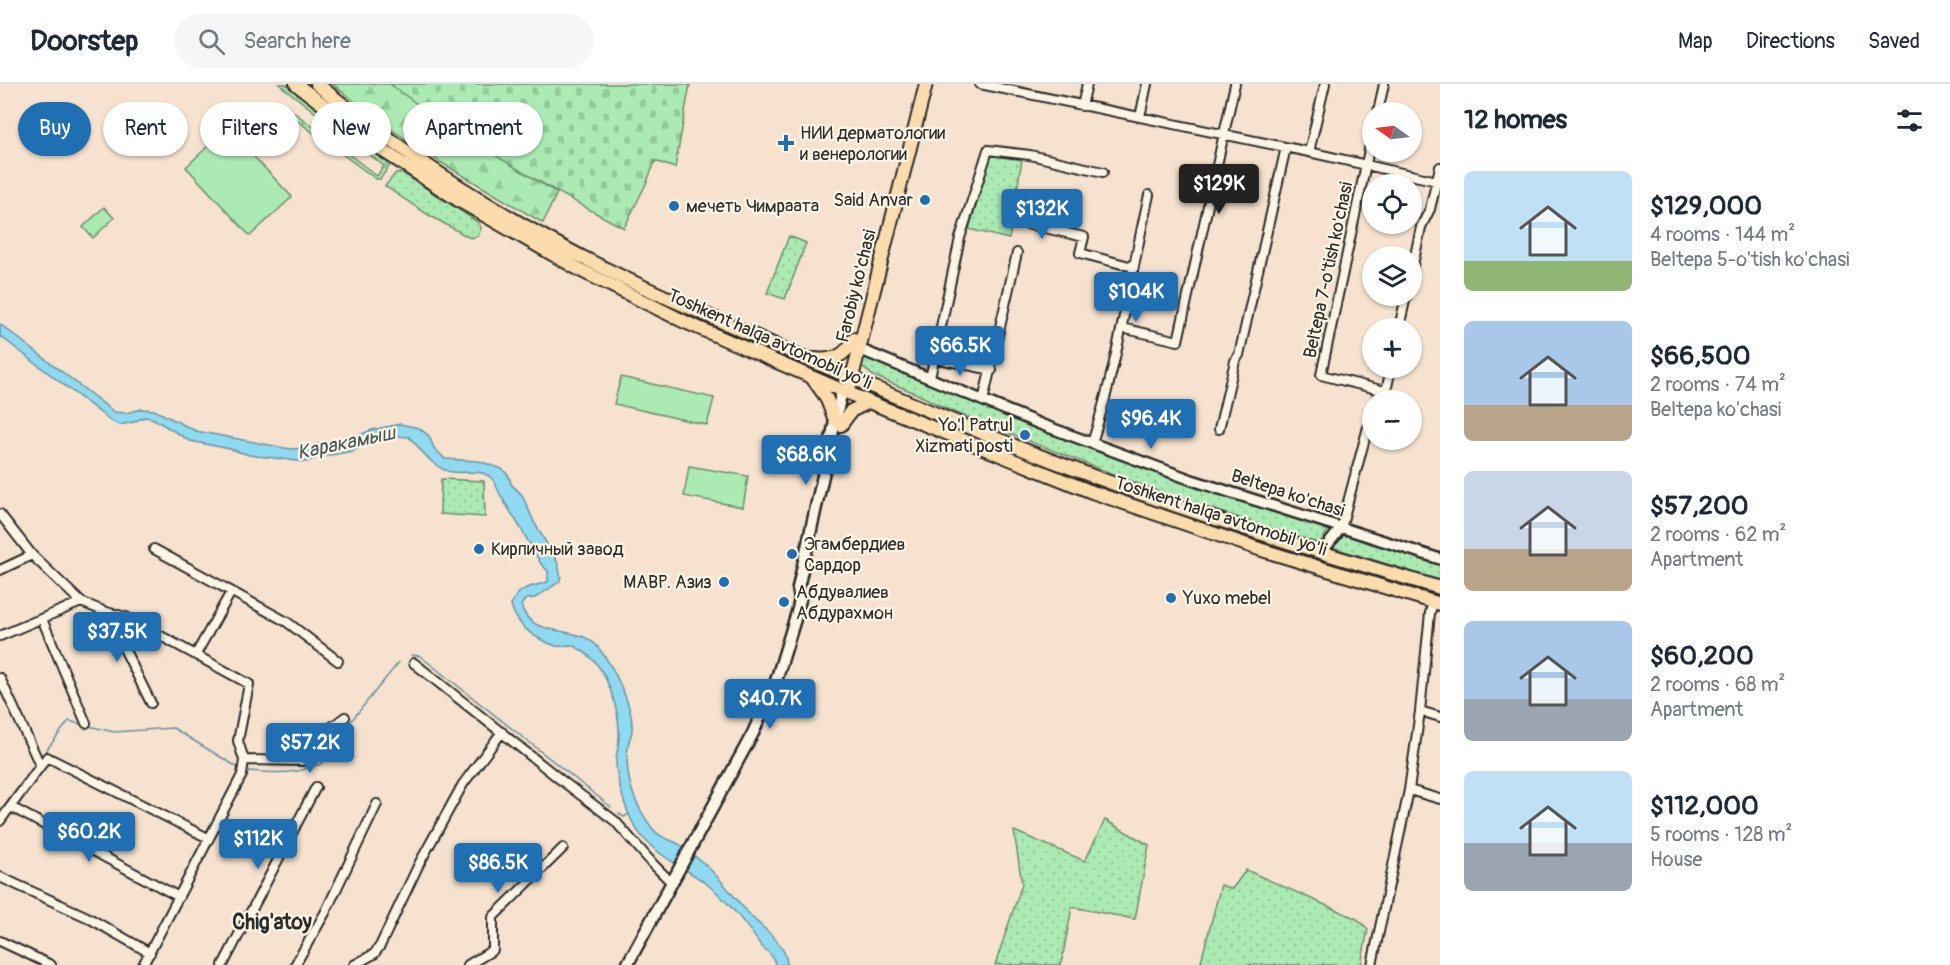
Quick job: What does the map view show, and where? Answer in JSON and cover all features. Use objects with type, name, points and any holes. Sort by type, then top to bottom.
[{"type":"main road","name":"Toshkent halqa avtomobil yo'li","points":[[296,84],[322,102]]},
{"type":"main road","name":"Toshkent halqa avtomobil yo'li","points":[[317,84],[337,102]]},
{"type":"main road","name":"Farobiy ko'chasi","points":[[845,391],[919,84]]},
{"type":"main road","name":"Farobiy ko'chasi","points":[[856,344],[926,84]]},
{"type":"main road","name":"Toshkent halqa avtomobil yo'li","points":[[391,149],[588,260],[664,297],[849,377],[1072,468],[1239,527],[1440,588]]},
{"type":"main road","name":"Toshkent halqa avtomobil yo'li","points":[[391,149],[458,200],[603,283],[685,322],[869,402],[1076,486],[1234,541],[1437,603]]},
{"type":"main road","points":[[805,358],[825,360],[837,357],[856,344]]},
{"type":"main road","points":[[810,375],[826,397],[838,422]]},
{"type":"main road","points":[[627,965],[753,732],[776,681],[789,644],[800,599],[798,588],[845,391]]},
{"type":"main road","points":[[838,422],[851,411],[869,402]]},
{"type":"main road","points":[[1234,541],[1231,532],[1239,527]]},
{"type":"street","points":[[980,84],[1286,147],[1437,181]]},
{"type":"street","points":[[1082,106],[1087,84]]},
{"type":"street","points":[[1140,117],[1147,84]]},
{"type":"street","points":[[1122,328],[1178,341],[1235,84]]},
{"type":"street","points":[[1309,152],[1325,84]]},
{"type":"street","points":[[1380,102],[1384,84]]},
{"type":"street","points":[[1219,429],[1235,362],[1239,356],[1286,147]]},
{"type":"street","points":[[930,378],[963,229],[988,150],[1030,155],[1103,172]]},
{"type":"street","name":"Beltepa 7-o'tish ko'chasi","points":[[1367,162],[1321,375],[1381,390]]},
{"type":"street","points":[[1417,246],[1421,227],[1430,209],[1440,166]]},
{"type":"street","points":[[1092,443],[1122,328],[1149,195]]},
{"type":"street","points":[[1014,221],[1084,237],[1080,253],[1133,267]]},
{"type":"street","points":[[983,401],[992,370],[1017,253]]},
{"type":"street","name":"Beltepa ko'chasi","points":[[856,344],[983,401],[1192,480],[1440,559]]},
{"type":"street","points":[[934,358],[992,370]]},
{"type":"street","points":[[1322,552],[1341,528],[1362,449]]},
{"type":"street","points":[[0,514],[32,555],[81,602],[106,612],[126,616],[249,684],[238,741],[244,760],[242,776],[143,965]]},
{"type":"street","points":[[154,549],[287,622],[338,661]]},
{"type":"street","points":[[0,570],[32,555]]},
{"type":"street","points":[[196,654],[231,592]]},
{"type":"street","points":[[0,636],[81,602]]},
{"type":"street","points":[[1372,965],[1409,790],[1430,613],[1437,603]]},
{"type":"street","points":[[106,612],[151,703]]},
{"type":"street","points":[[42,619],[86,723]]},
{"type":"street","points":[[414,663],[615,821],[653,864],[674,878]]},
{"type":"street","points":[[0,678],[40,765]]},
{"type":"street","points":[[1420,711],[1440,717]]},
{"type":"street","points":[[244,760],[308,761],[312,759],[333,726],[345,717]]},
{"type":"street","points":[[354,965],[374,954],[380,946],[419,864],[463,784],[502,732]]},
{"type":"street","points":[[0,821],[46,757],[208,838]]},
{"type":"street","points":[[223,965],[316,787]]},
{"type":"street","points":[[1409,790],[1440,799]]},
{"type":"street","points":[[295,965],[325,913],[377,804]]},
{"type":"street","points":[[11,807],[179,897]]},
{"type":"street","points":[[468,965],[493,950],[493,917],[563,848]]},
{"type":"street","points":[[0,877],[87,917],[150,953]]},
{"type":"street","points":[[0,940],[51,965]]},
{"type":"green space","points":[[279,84],[285,84],[311,104],[311,109]]},
{"type":"green space","points":[[332,84],[390,84],[416,102],[403,102],[403,137],[391,129],[391,102],[355,102]]},
{"type":"green space","points":[[390,84],[690,84],[675,168],[655,161],[624,228],[496,156],[543,156],[543,102],[414,102]]},
{"type":"green space","points":[[299,116],[311,125],[311,131],[299,122]]},
{"type":"green space","points":[[398,151],[619,282],[824,372],[660,305],[555,252],[395,155]]},
{"type":"green space","points":[[200,154],[200,156],[253,156],[292,197],[250,236],[186,167]]},
{"type":"green space","points":[[992,154],[1022,159],[1009,239],[969,229]]},
{"type":"green space","points":[[345,156],[351,156],[377,176],[384,166],[371,156],[380,156],[391,164],[380,179],[376,179]]},
{"type":"green space","points":[[432,156],[498,156],[557,193],[543,223]]},
{"type":"green space","points":[[396,173],[403,173],[479,223],[481,228],[478,236],[470,238],[427,214],[385,186]]},
{"type":"green space","points":[[104,207],[114,218],[93,238],[83,227]]},
{"type":"green space","points":[[789,236],[806,243],[785,299],[767,293]]},
{"type":"green space","points":[[868,357],[1079,443],[1329,529],[1319,544],[1159,492],[947,409],[872,375],[862,366],[862,358]]},
{"type":"green space","points":[[621,377],[714,398],[707,425],[614,404]]},
{"type":"green space","points":[[855,389],[1069,474],[1225,529],[1224,532],[1068,477]]},
{"type":"green space","points":[[689,466],[748,476],[743,507],[684,496]]},
{"type":"green space","points":[[441,479],[484,481],[485,517],[440,514]]},
{"type":"green space","points":[[1242,534],[1440,595],[1440,599],[1241,538]]},
{"type":"green space","points":[[1345,534],[1440,563],[1440,580],[1331,547]]},
{"type":"green space","points":[[1105,820],[1149,845],[1135,919],[1072,907],[1061,965],[995,965],[1022,884],[1014,831],[1085,861]]},
{"type":"green space","points":[[1246,870],[1357,919],[1368,929],[1361,965],[1200,965],[1221,885],[1232,889]]},
{"type":"water","name":"Каракамыш","points":[[0,324],[114,412],[154,410],[196,431],[290,449],[349,439],[372,430],[400,424],[419,428],[429,436],[434,448],[445,459],[479,461],[502,469],[509,476],[511,484],[522,495],[535,524],[557,561],[561,577],[559,582],[535,598],[526,599],[521,605],[526,616],[543,627],[588,639],[603,654],[621,686],[632,720],[627,758],[629,780],[646,819],[658,834],[679,844],[712,871],[750,915],[776,940],[784,952],[787,965],[775,965],[771,954],[762,947],[722,898],[708,885],[658,852],[634,825],[618,778],[616,764],[619,728],[610,688],[596,663],[584,652],[570,645],[556,646],[541,640],[522,625],[514,613],[511,605],[518,594],[526,588],[548,582],[548,571],[541,564],[489,476],[445,470],[433,463],[409,437],[383,438],[353,451],[319,457],[306,462],[249,455],[190,441],[152,418],[144,417],[120,425],[111,421],[0,336]]},
{"type":"waterway","points":[[411,655],[420,656],[611,807]]},
{"type":"waterway","points":[[249,771],[287,772],[304,770],[323,763],[330,747],[399,662]]},
{"type":"waterway","points":[[41,757],[69,721],[84,725]]},
{"type":"waterway","points":[[89,726],[114,732],[173,728],[237,767]]},
{"type":"waterway","points":[[0,812],[36,763]]},
{"type":"waterway","points":[[619,814],[624,817],[629,814]]},
{"type":"place","name":"НИИ дерматологии и венерологии","points":[[786,143]]},
{"type":"place","name":"Said Anvar","points":[[925,200]]},
{"type":"place","name":"мечеть Чимраата","points":[[674,206]]},
{"type":"place","name":"Yo'l Patrul Xizmati posti","points":[[1025,435]]},
{"type":"place","name":"Кирпичный завод","points":[[479,549]]},
{"type":"place","name":"Эгамбердиев Сардор","points":[[792,554]]},
{"type":"place","name":"МАВР. Азиз","points":[[724,582]]},
{"type":"place","name":"Yuxo mebel","points":[[1171,598]]},
{"type":"place","name":"Абдувалиев Абдурахмон","points":[[784,602]]},
{"type":"district","name":"Chig'atoy","points":[[272,922]]}]
